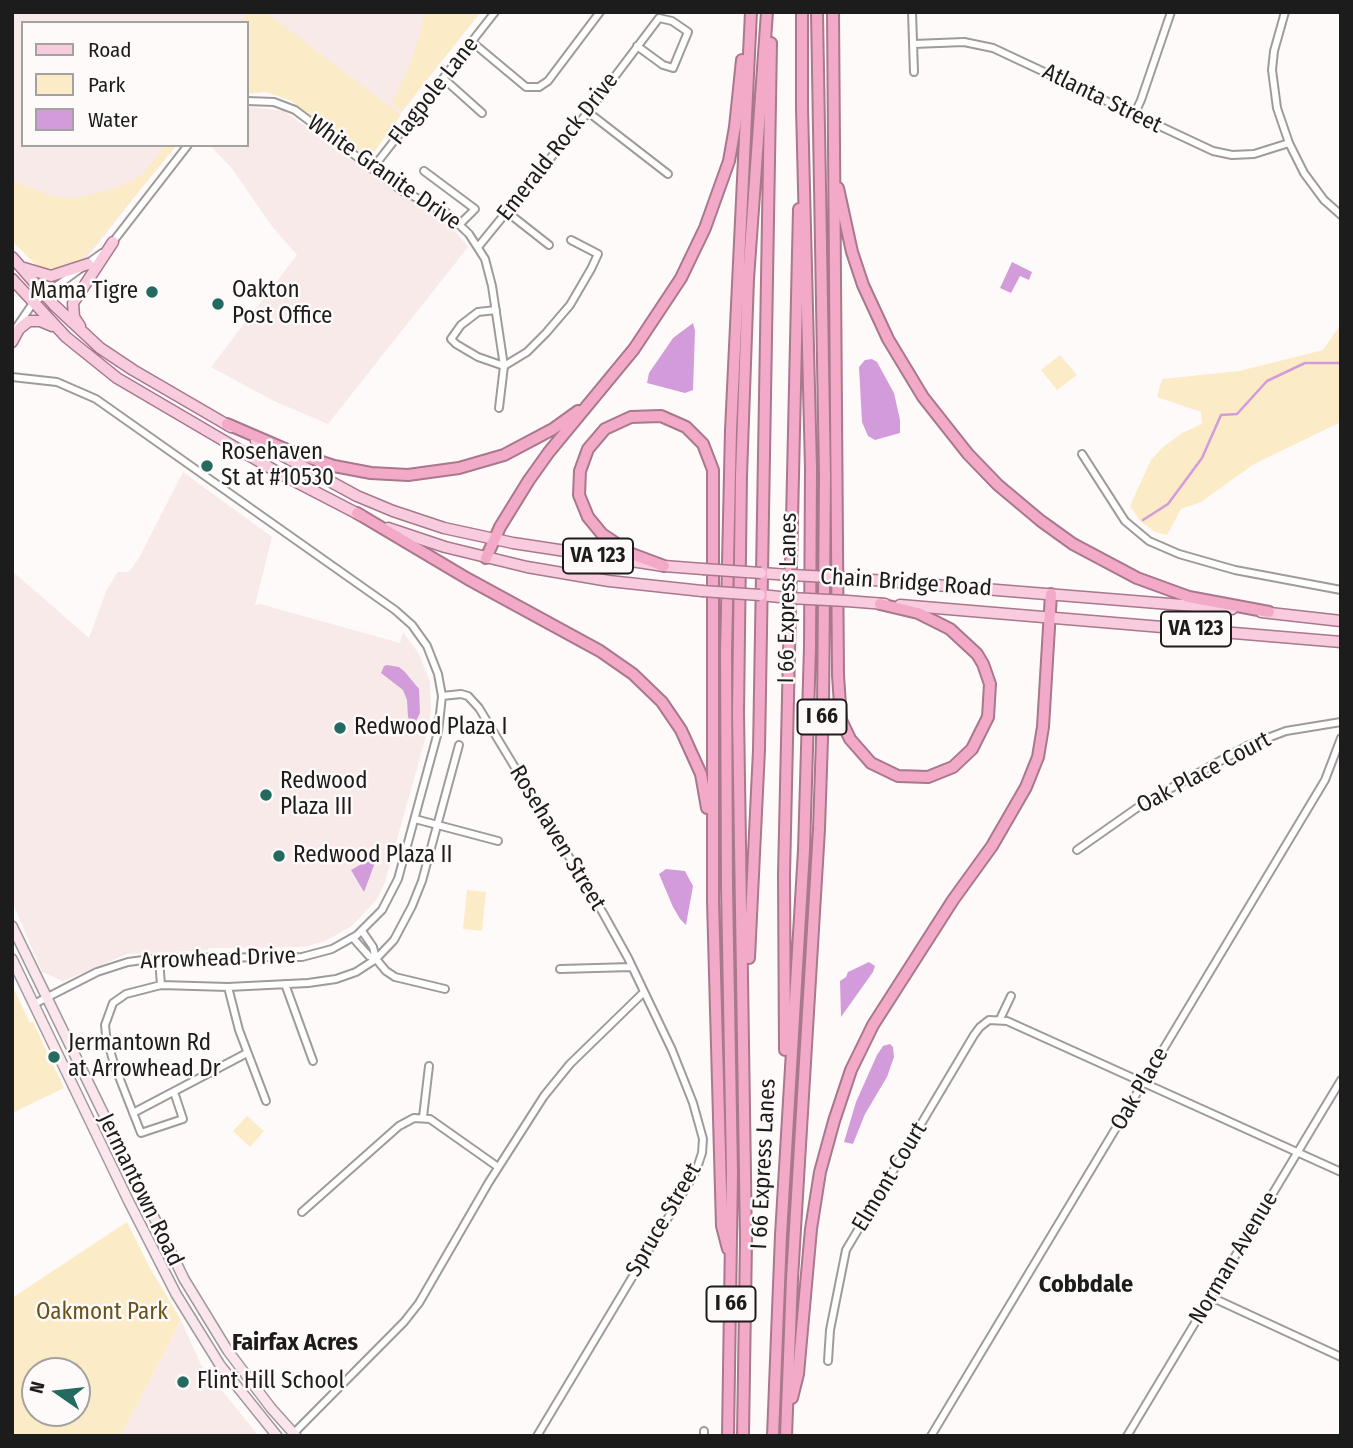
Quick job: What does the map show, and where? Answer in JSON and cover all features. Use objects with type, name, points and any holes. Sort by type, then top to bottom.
[{"type":"highway","name":"I 66","points":[[728,1436],[732,1266],[726,638],[731,430],[751,12]]},
{"type":"highway","points":[[745,1024],[750,993],[749,953],[759,750],[772,48],[769,12]]},
{"type":"highway","name":"I 66 Express Lanes","points":[[743,1436],[745,1024],[738,741],[741,476],[748,279],[769,12]]},
{"type":"highway","name":"I 66 Express Lanes","points":[[774,1436],[785,1144],[804,850],[810,647],[809,370],[802,12]]},
{"type":"highway","name":"I 66","points":[[786,1436],[819,829],[823,697],[825,477],[817,12]]},
{"type":"highway","points":[[833,12],[838,675],[841,720],[850,740],[872,763],[898,776],[928,777],[953,767],[972,749],[988,717],[990,684],[977,654],[950,629],[909,610],[880,604]]},
{"type":"highway","points":[[486,558],[518,496],[549,452],[634,349],[687,266],[708,220],[729,161],[735,127],[739,73],[750,27]]},
{"type":"highway","points":[[785,1144],[784,875],[802,108]]},
{"type":"highway","points":[[832,136],[842,216],[863,285],[906,371],[968,454],[998,485],[1041,522],[1106,564],[1189,597],[1269,612]]},
{"type":"highway","points":[[227,425],[334,466],[371,473],[426,474],[467,467],[505,455],[553,429],[596,396]]},
{"type":"highway","points":[[664,566],[632,554],[602,534],[588,517],[579,495],[579,471],[587,449],[605,429],[631,416],[655,415],[687,427],[703,444],[713,470],[713,901],[722,1226],[732,1266]]},
{"type":"highway","points":[[357,513],[468,579],[609,657],[633,674],[662,702],[681,730],[701,775],[707,807],[713,901]]},
{"type":"highway","points":[[786,1421],[798,1374],[817,1195],[834,1121],[851,1070],[873,1025],[953,900],[992,846],[1026,787],[1038,757],[1043,727],[1051,594]]},
{"type":"main road","points":[[92,341],[74,317],[73,303],[113,242]]},
{"type":"main road","name":"Chain Bridge Road","points":[[15,261],[44,295],[92,341],[133,370],[322,479],[364,499],[430,524],[494,540],[664,566],[1051,594],[1269,612],[1341,621]]},
{"type":"main road","points":[[15,261],[28,270],[51,276],[88,264]]},
{"type":"main road","name":"Chain Bridge Road","points":[[12,279],[57,329],[85,354],[134,388],[279,473],[357,513],[411,536],[486,558],[590,578],[702,591],[1050,616],[1341,642]]},
{"type":"main road","points":[[12,342],[19,330],[29,321],[40,321],[57,329]]},
{"type":"main road","name":"Jermantown Road","points":[[12,926],[147,1208],[184,1279],[237,1364],[294,1435]]},
{"type":"main road","name":"Jermantown Road","points":[[12,958],[176,1294],[220,1365],[277,1436]]},
{"type":"street","name":"Flagpole Lane","points":[[372,169],[495,12]]},
{"type":"street","points":[[472,42],[526,87],[539,87],[548,81],[600,12]]},
{"type":"street","points":[[912,12],[914,72]]},
{"type":"street","points":[[1134,115],[1171,12]]},
{"type":"street","points":[[1284,12],[1274,51],[1272,81],[1277,108],[1289,143],[1312,186],[1341,215]]},
{"type":"street","name":"Emerald Rock Drive","points":[[478,247],[588,112],[637,46],[659,18],[672,21],[688,32],[673,68],[663,65],[637,46]]},
{"type":"street","name":"Atlanta Street","points":[[914,44],[964,42],[993,48],[1201,147],[1224,154],[1254,154],[1289,143]]},
{"type":"street","points":[[443,79],[482,113]]},
{"type":"street","name":"White Granite Drive","points":[[248,101],[275,102],[295,110],[401,190],[439,208],[460,224],[478,247],[488,268],[504,366],[499,408]]},
{"type":"street","points":[[588,112],[668,174]]},
{"type":"street","points":[[12,336],[33,303],[88,264],[113,242],[186,147]]},
{"type":"street","points":[[424,171],[475,209],[460,224]]},
{"type":"street","points":[[507,212],[549,246]]},
{"type":"street","points":[[496,310],[478,312],[461,326],[451,339],[478,357],[504,366],[527,352],[546,333],[570,305],[592,269],[598,254],[571,240]]},
{"type":"street","points":[[12,377],[57,382],[96,399],[395,610],[412,625],[427,646],[438,674],[442,696]]},
{"type":"street","points":[[1082,454],[1125,521],[1149,541],[1180,554],[1235,570],[1341,590]]},
{"type":"street","name":"Arrowhead Drive","points":[[34,1004],[114,966],[140,960],[302,957],[332,949],[353,938],[382,910],[398,879],[438,732],[442,696]]},
{"type":"street","name":"Rosehaven Street","points":[[442,696],[468,696],[480,708],[603,914],[644,992]]},
{"type":"street","name":"Oak Place Court","points":[[1077,850],[1144,803],[1249,745],[1286,731],[1341,722]]},
{"type":"street","name":"Oak Place","points":[[931,1436],[1325,780],[1341,737]]},
{"type":"street","points":[[174,1092],[183,1119],[141,1133],[114,1064],[105,1025],[110,1007],[126,994],[160,985],[228,988],[336,979],[356,972],[376,959],[394,940],[412,906],[459,745]]},
{"type":"street","points":[[415,819],[498,841]]},
{"type":"street","points":[[362,931],[373,947],[376,959],[386,971],[395,977],[445,989]]},
{"type":"street","points":[[353,938],[369,956],[376,959]]},
{"type":"street","points":[[159,958],[160,985]]},
{"type":"street","points":[[560,969],[632,967]]},
{"type":"street","points":[[285,984],[313,1061]]},
{"type":"street","points":[[228,988],[239,1030],[266,1101]]},
{"type":"street","points":[[294,1435],[404,1322],[419,1303],[498,1167],[556,1079],[644,992]]},
{"type":"street","name":"Spruce Street","points":[[537,1436],[696,1171],[702,1153],[702,1130],[697,1113],[672,1050],[644,992]]},
{"type":"street","points":[[1011,996],[1000,1019],[1341,1172]]},
{"type":"street","name":"Elmont Court","points":[[828,1361],[830,1330],[846,1250],[974,1035],[985,1023],[1000,1019]]},
{"type":"street","points":[[133,1113],[247,1053]]},
{"type":"street","points":[[423,1117],[429,1066]]},
{"type":"street","name":"Norman Avenue","points":[[1127,1436],[1341,1080]]},
{"type":"street","points":[[302,1212],[399,1126],[414,1118],[430,1119],[498,1167]]},
{"type":"street","points":[[1211,1297],[1341,1357]]},
{"type":"shaded area","points":[[12,12],[480,12],[374,148],[248,24],[248,21],[21,21],[21,147],[173,147],[76,272],[12,239]]},
{"type":"shaded area","points":[[248,108],[284,111],[394,191],[444,218],[468,247],[328,424],[274,401],[211,367],[297,255],[271,225],[233,170],[212,147],[248,147]]},
{"type":"shaded area","points":[[183,472],[272,537],[255,605],[260,604],[400,643],[403,632],[419,654],[430,682],[431,710],[428,729],[385,882],[377,899],[352,926],[325,941],[305,947],[208,948],[209,950],[127,954],[63,981],[42,972],[12,901],[12,571],[89,638],[107,589],[118,572],[129,572],[139,558]]},
{"type":"shaded area","name":"Flint Hill School","points":[[181,1320],[201,1365],[259,1436],[121,1436]]},
{"type":"green space","points":[[247,12],[265,12],[401,115],[375,151],[368,154],[356,149],[290,100],[265,92],[248,94],[248,21],[242,21]]},
{"type":"green space","points":[[424,12],[481,12],[402,111],[391,103],[407,73]]},
{"type":"green space","points":[[164,147],[175,147],[88,253],[79,260],[57,269],[39,268],[12,241],[12,181],[55,197],[77,198],[122,186],[142,175]]},
{"type":"green space","points":[[1341,324],[1341,422],[1254,464],[1201,502],[1181,509],[1167,535],[1155,532],[1140,521],[1130,506],[1151,460],[1182,433],[1202,424],[1201,412],[1157,397],[1162,379],[1239,371],[1323,350]]},
{"type":"green space","points":[[1060,355],[1077,375],[1057,390],[1041,370]]},
{"type":"green space","points":[[467,890],[486,892],[482,931],[463,929]]},
{"type":"green space","points":[[12,985],[64,1088],[12,1113]]},
{"type":"green space","points":[[247,1116],[264,1131],[250,1147],[233,1131]]},
{"type":"green space","name":"Oakmont Park","points":[[127,1222],[181,1320],[121,1436],[12,1436],[12,1298]]},
{"type":"water","points":[[1012,262],[1032,272],[1029,280],[1020,276],[1011,293],[1000,288]]},
{"type":"water","points":[[693,323],[693,390],[685,393],[647,383],[649,373],[673,338]]},
{"type":"water","points":[[872,359],[877,362],[894,393],[900,420],[900,433],[875,440],[868,436],[862,422],[859,367],[865,360]]},
{"type":"water","points":[[387,665],[399,667],[419,689],[420,713],[416,721],[408,717],[407,700],[403,690],[381,673]]},
{"type":"water","points":[[372,858],[376,860],[364,892],[351,870]]},
{"type":"water","points":[[666,869],[685,871],[693,886],[686,925],[673,907],[659,874]]},
{"type":"water","points":[[869,962],[875,966],[873,972],[841,1017],[840,981],[848,972]]},
{"type":"water","points":[[890,1044],[894,1057],[887,1077],[865,1114],[853,1144],[844,1142],[856,1102],[877,1055],[883,1046]]},
{"type":"waterway","points":[[1143,520],[1168,504],[1202,458],[1221,415],[1237,414],[1267,381],[1305,363],[1341,363]]},
{"type":"place","name":"Mama Tigre","points":[[152,292]]},
{"type":"place","name":"Oakton Post Office","points":[[218,304]]},
{"type":"place","name":"Rosehaven St at #10530","points":[[207,466]]},
{"type":"place","name":"Redwood Plaza I","points":[[340,728]]},
{"type":"place","name":"Redwood Plaza III","points":[[266,795]]},
{"type":"place","name":"Redwood Plaza II","points":[[279,856]]},
{"type":"place","name":"Jermantown Rd at Arrowhead Dr","points":[[54,1057]]},
{"type":"place","name":"Flint Hill School","points":[[183,1382]]},
{"type":"district","name":"Cobbdale","points":[[1086,1285]]},
{"type":"district","name":"Fairfax Acres","points":[[295,1343]]}]
